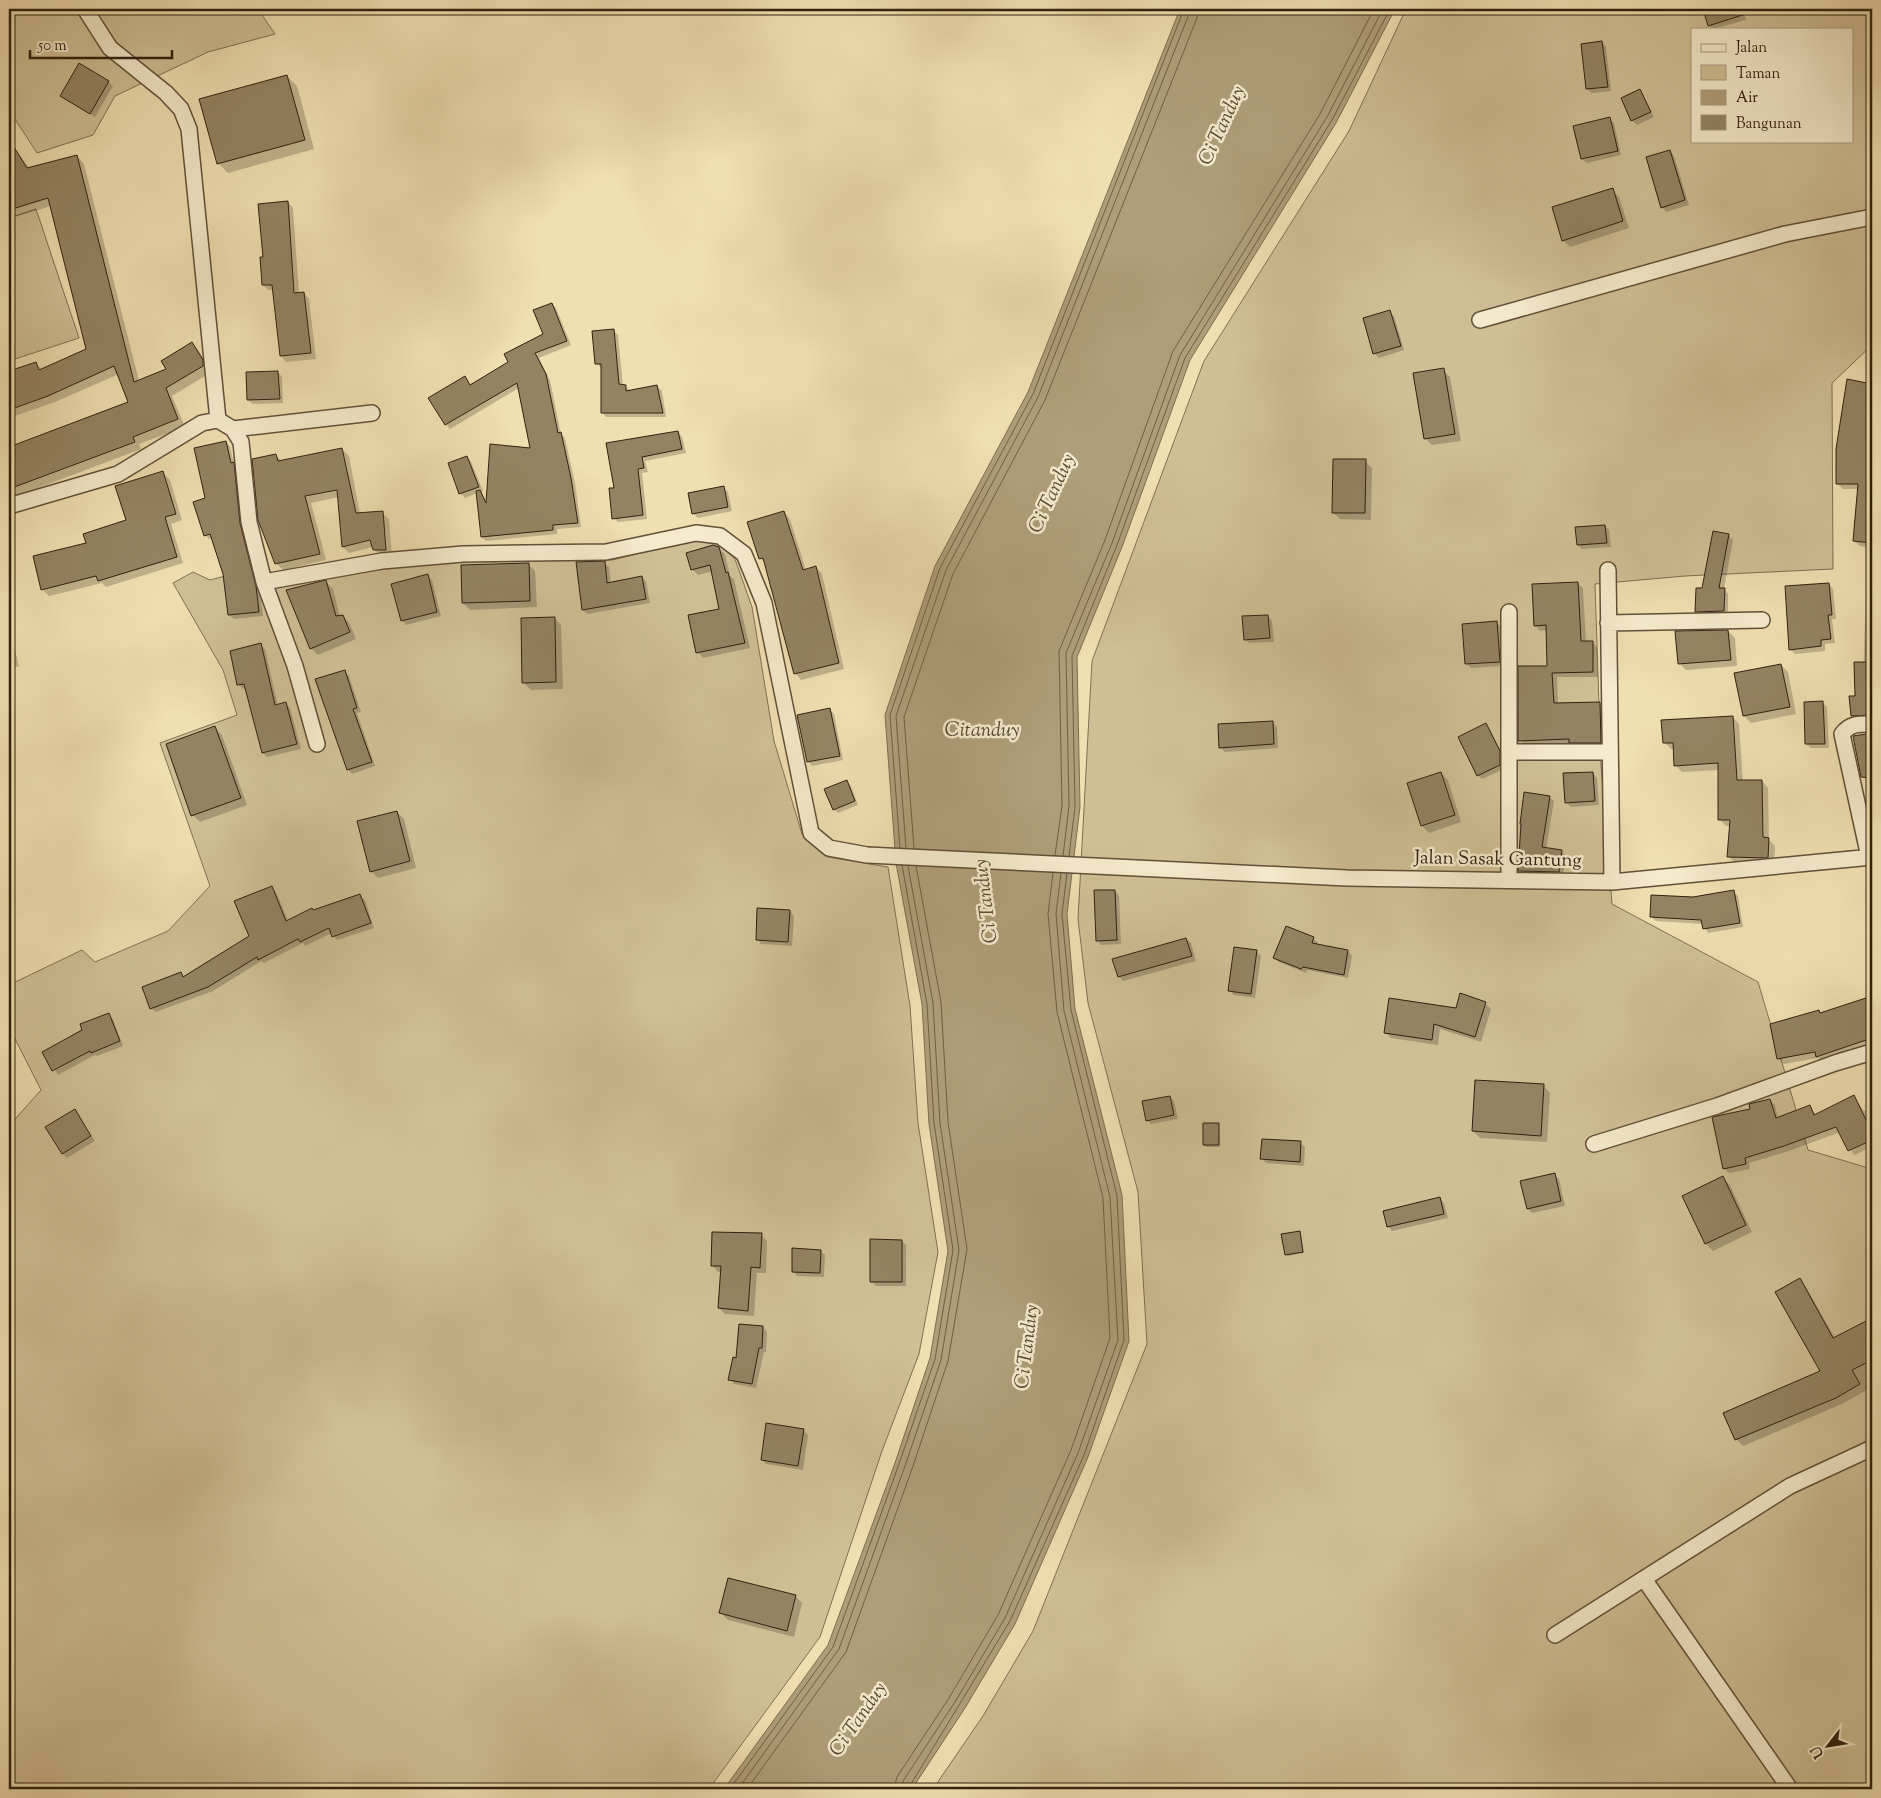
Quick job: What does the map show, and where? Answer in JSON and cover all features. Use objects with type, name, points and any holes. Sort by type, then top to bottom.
[{"type":"street","points":[[85,9],[110,48],[166,93],[181,109],[189,129],[218,420]]},
{"type":"street","points":[[1480,320],[1785,234],[1872,217]]},
{"type":"street","points":[[233,429],[372,413]]},
{"type":"street","points":[[9,506],[118,474],[202,423],[218,420],[233,429],[241,442],[249,522],[264,582],[295,666],[317,744]]},
{"type":"street","name":"Jalan Sasak Gantung","points":[[264,582],[382,561],[463,554],[606,552],[696,533],[720,536],[744,554],[764,603],[812,833],[829,848],[867,855],[1347,878],[1612,882],[1870,857]]},
{"type":"street","points":[[1608,570],[1612,882]]},
{"type":"street","points":[[1509,612],[1509,880]]},
{"type":"street","points":[[1608,623],[1762,620]]},
{"type":"street","points":[[1870,857],[1842,734],[1846,728],[1854,724],[1872,724]]},
{"type":"street","points":[[1510,752],[1610,752]]},
{"type":"street","points":[[1594,1144],[1717,1106],[1835,1063],[1872,1052]]},
{"type":"street","points":[[1555,1635],[1790,1486],[1872,1448]]},
{"type":"street","points":[[1644,1578],[1790,1789]]},
{"type":"green space","points":[[9,9],[258,9],[275,34],[208,52],[115,96],[93,135],[37,153],[9,110]]},
{"type":"green space","points":[[1406,9],[1872,9],[1872,345],[1832,383],[1833,569],[1685,576],[1595,584],[1601,766],[1612,904],[1758,982],[1808,1150],[1872,1169],[1872,1789],[933,1789],[983,1716],[1033,1631],[1147,1344],[1138,1192],[1088,1003],[1078,919],[1092,661],[1204,361],[1349,131]]},
{"type":"green space","points":[[36,209],[79,338],[9,361],[9,218]]},
{"type":"green space","points":[[693,540],[715,541],[735,559],[752,607],[774,741],[802,834],[827,857],[888,867],[910,1006],[918,1123],[938,1252],[919,1354],[882,1451],[820,1637],[709,1789],[9,1789],[9,1126],[41,1090],[9,1027],[9,985],[82,950],[95,962],[168,931],[210,886],[160,743],[237,715],[223,670],[173,583],[193,572],[210,580],[252,569],[261,589],[383,567],[462,559],[612,560]]},
{"type":"water","name":"Citanduy","points":[[1180,9],[1395,9],[1336,123],[1190,360],[1122,547],[1077,657],[1080,807],[1067,914],[1075,1009],[1122,1195],[1129,1341],[1088,1457],[1015,1624],[965,1708],[912,1789],[724,1789],[828,1645],[895,1463],[930,1358],[948,1251],[929,1124],[922,1004],[896,863],[885,715],[935,566],[1028,392]]},
{"type":"building","points":[[1703,9],[1752,9],[1752,12],[1708,26]]},
{"type":"building","points":[[1602,41],[1608,87],[1586,89],[1581,44]]},
{"type":"building","points":[[79,63],[109,81],[90,114],[60,96]]},
{"type":"building","points":[[287,75],[305,140],[217,164],[199,99]]},
{"type":"building","points":[[1640,89],[1651,112],[1631,121],[1621,98]]},
{"type":"building","points":[[1610,117],[1618,151],[1581,159],[1573,126]]},
{"type":"building","points":[[9,139],[27,168],[77,155],[134,382],[166,369],[161,361],[192,342],[203,360],[203,366],[166,388],[178,419],[133,437],[135,442],[9,489],[9,447],[128,402],[114,366],[48,396],[9,410],[9,371],[36,362],[39,370],[86,349],[48,198],[9,210]]},
{"type":"building","points":[[1670,150],[1685,200],[1661,208],[1646,157]]},
{"type":"building","points":[[1613,188],[1623,221],[1562,241],[1552,207]]},
{"type":"building","points":[[288,201],[294,293],[304,292],[311,353],[280,356],[272,285],[262,285],[260,257],[263,257],[258,204]]},
{"type":"building","points":[[552,303],[567,341],[535,353],[546,374],[558,433],[561,432],[578,523],[553,525],[553,530],[481,537],[476,491],[480,490],[486,503],[490,444],[530,448],[517,383],[445,425],[428,398],[465,376],[470,385],[508,362],[504,354],[543,334],[533,310]]},
{"type":"building","points":[[1390,310],[1401,346],[1373,354],[1363,318]]},
{"type":"building","points":[[614,329],[619,384],[626,385],[626,391],[657,385],[663,413],[601,413],[601,364],[595,364],[592,331]]},
{"type":"building","points":[[1444,368],[1455,434],[1424,439],[1413,373]]},
{"type":"building","points":[[278,371],[280,399],[247,400],[246,372]]},
{"type":"building","points":[[1847,379],[1872,384],[1872,543],[1853,541],[1858,484],[1836,484],[1836,449]]},
{"type":"building","points":[[678,431],[682,449],[642,457],[644,468],[638,469],[643,515],[612,519],[609,488],[614,488],[606,443]]},
{"type":"building","points":[[226,441],[231,463],[234,462],[240,523],[256,586],[259,612],[228,615],[223,574],[210,534],[204,536],[193,502],[205,498],[194,448]]},
{"type":"building","points":[[342,448],[356,513],[383,511],[386,550],[373,550],[370,540],[342,547],[337,490],[305,496],[320,554],[275,564],[258,520],[252,459],[276,454],[278,461]]},
{"type":"building","points":[[467,456],[479,487],[459,494],[448,463]]},
{"type":"building","points":[[1333,459],[1366,459],[1365,513],[1332,513]]},
{"type":"building","points":[[163,471],[176,514],[165,517],[177,557],[98,581],[96,576],[41,590],[33,556],[86,543],[83,534],[126,520],[115,486]]},
{"type":"building","points":[[724,486],[728,507],[692,514],[688,493]]},
{"type":"building","points":[[784,511],[803,570],[816,566],[839,663],[794,674],[763,558],[759,559],[747,522]]},
{"type":"building","points":[[1605,525],[1607,543],[1577,545],[1575,527]]},
{"type":"building","points":[[1713,531],[1729,534],[1719,588],[1725,588],[1724,611],[1695,612],[1696,588],[1702,588]]},
{"type":"building","points":[[713,545],[719,547],[726,573],[728,572],[745,643],[696,653],[688,615],[719,609],[710,565],[691,570],[686,553]]},
{"type":"building","points":[[605,561],[607,583],[642,576],[646,599],[582,610],[576,562]]},
{"type":"building","points":[[529,563],[530,601],[462,603],[461,565]]},
{"type":"building","points":[[428,574],[437,612],[401,621],[391,584]]},
{"type":"building","points":[[326,580],[336,616],[343,615],[350,632],[310,649],[286,590]]},
{"type":"building","points":[[1578,582],[1581,641],[1593,641],[1593,672],[1552,673],[1554,703],[1600,702],[1601,743],[1569,743],[1569,739],[1518,741],[1518,666],[1547,666],[1546,625],[1534,626],[1532,584]]},
{"type":"building","points":[[1829,583],[1832,615],[1828,615],[1831,639],[1821,640],[1821,646],[1789,650],[1785,586]]},
{"type":"building","points":[[1268,615],[1270,638],[1244,640],[1242,616]]},
{"type":"building","points":[[555,617],[556,682],[522,683],[521,618]]},
{"type":"building","points":[[1497,621],[1500,662],[1465,664],[1462,624]]},
{"type":"building","points":[[1728,630],[1731,660],[1678,664],[1675,631]]},
{"type":"building","points":[[261,643],[275,705],[286,702],[297,744],[262,753],[244,684],[237,685],[230,651]]},
{"type":"building","points":[[1854,662],[1872,662],[1872,715],[1851,716],[1849,696],[1855,696]]},
{"type":"building","points":[[1781,664],[1790,707],[1743,716],[1734,673]]},
{"type":"building","points":[[345,670],[357,708],[353,709],[372,762],[347,770],[315,679]]},
{"type":"building","points":[[1823,701],[1825,744],[1805,744],[1804,702]]},
{"type":"building","points":[[830,708],[840,756],[807,762],[797,715]]},
{"type":"building","points":[[1733,716],[1737,780],[1762,780],[1763,837],[1769,838],[1768,858],[1727,857],[1730,820],[1718,820],[1718,763],[1674,766],[1673,743],[1663,743],[1661,720]]},
{"type":"building","points":[[1273,721],[1274,744],[1219,748],[1218,724]]},
{"type":"building","points":[[1486,723],[1500,751],[1500,765],[1477,776],[1458,737]]},
{"type":"building","points":[[215,726],[241,798],[191,816],[166,744]]},
{"type":"building","points":[[1872,733],[1872,778],[1861,777],[1853,736]]},
{"type":"building","points":[[1441,772],[1455,815],[1421,826],[1407,783]]},
{"type":"building","points":[[1593,772],[1595,801],[1565,803],[1563,773]]},
{"type":"building","points":[[847,780],[855,801],[833,810],[824,789]]},
{"type":"building","points":[[1524,792],[1550,796],[1542,847],[1562,850],[1559,872],[1518,871],[1520,824]]},
{"type":"building","points":[[397,811],[410,861],[370,872],[357,821]]},
{"type":"building","points":[[272,886],[286,921],[312,908],[313,910],[360,894],[371,923],[332,937],[329,928],[300,942],[298,939],[258,960],[257,957],[208,987],[150,1009],[142,987],[181,972],[183,977],[249,936],[234,901]]},
{"type":"building","points":[[1094,890],[1115,890],[1117,940],[1096,941]]},
{"type":"building","points":[[1734,890],[1740,923],[1703,929],[1701,920],[1650,917],[1651,895],[1693,897]]},
{"type":"building","points":[[757,908],[790,910],[788,942],[756,940]]},
{"type":"building","points":[[1286,926],[1314,937],[1312,943],[1348,950],[1344,975],[1303,967],[1301,969],[1273,958]]},
{"type":"building","points":[[1186,938],[1192,956],[1118,977],[1112,959]]},
{"type":"building","points":[[1234,947],[1257,950],[1251,994],[1228,991]]},
{"type":"building","points":[[1460,993],[1486,1002],[1475,1037],[1434,1024],[1432,1040],[1384,1033],[1389,998],[1456,1008]]},
{"type":"building","points":[[1872,996],[1872,1038],[1816,1057],[1815,1052],[1777,1059],[1770,1024],[1819,1010],[1820,1013]]},
{"type":"building","points":[[109,1013],[120,1041],[91,1053],[90,1051],[52,1071],[42,1052],[82,1030],[80,1024]]},
{"type":"building","points":[[1475,1080],[1544,1084],[1541,1136],[1472,1131]]},
{"type":"building","points":[[1854,1095],[1872,1132],[1872,1140],[1848,1151],[1836,1127],[1745,1158],[1746,1164],[1723,1169],[1712,1117],[1750,1109],[1749,1104],[1770,1099],[1776,1118],[1810,1105],[1814,1115]]},
{"type":"building","points":[[1170,1096],[1174,1115],[1146,1121],[1142,1101]]},
{"type":"building","points":[[75,1109],[91,1136],[62,1154],[45,1127]]},
{"type":"building","points":[[1203,1123],[1219,1123],[1219,1145],[1203,1145]]},
{"type":"building","points":[[1262,1139],[1301,1141],[1300,1162],[1260,1159]]},
{"type":"building","points":[[1555,1173],[1561,1201],[1527,1209],[1520,1181]]},
{"type":"building","points":[[1723,1176],[1746,1225],[1705,1244],[1682,1196]]},
{"type":"building","points":[[1440,1197],[1444,1214],[1387,1227],[1383,1211]]},
{"type":"building","points":[[1300,1231],[1303,1252],[1285,1255],[1281,1234]]},
{"type":"building","points":[[712,1232],[762,1233],[760,1268],[751,1267],[748,1311],[718,1308],[721,1266],[711,1266]]},
{"type":"building","points":[[870,1239],[902,1240],[902,1282],[870,1282]]},
{"type":"building","points":[[792,1248],[821,1250],[820,1273],[792,1272]]},
{"type":"building","points":[[1800,1278],[1833,1338],[1872,1318],[1872,1360],[1852,1370],[1860,1384],[1836,1398],[1735,1440],[1723,1413],[1820,1371],[1775,1292]]},
{"type":"building","points":[[739,1324],[763,1326],[762,1348],[759,1348],[752,1384],[728,1380],[733,1357],[736,1358]]},
{"type":"building","points":[[766,1423],[804,1429],[798,1466],[761,1460]]},
{"type":"building","points":[[728,1578],[796,1595],[787,1631],[719,1613]]},
{"type":"water label","name":"Ci Tanduy","points":[[1223,126]]},
{"type":"water label","name":"Ci Tanduy","points":[[1053,494]]},
{"type":"water label","name":"Ci Tanduy","points":[[987,901]]},
{"type":"water label","name":"Ci Tanduy","points":[[1028,1347]]},
{"type":"water label","name":"Ci Tanduy","points":[[859,1720]]}]
